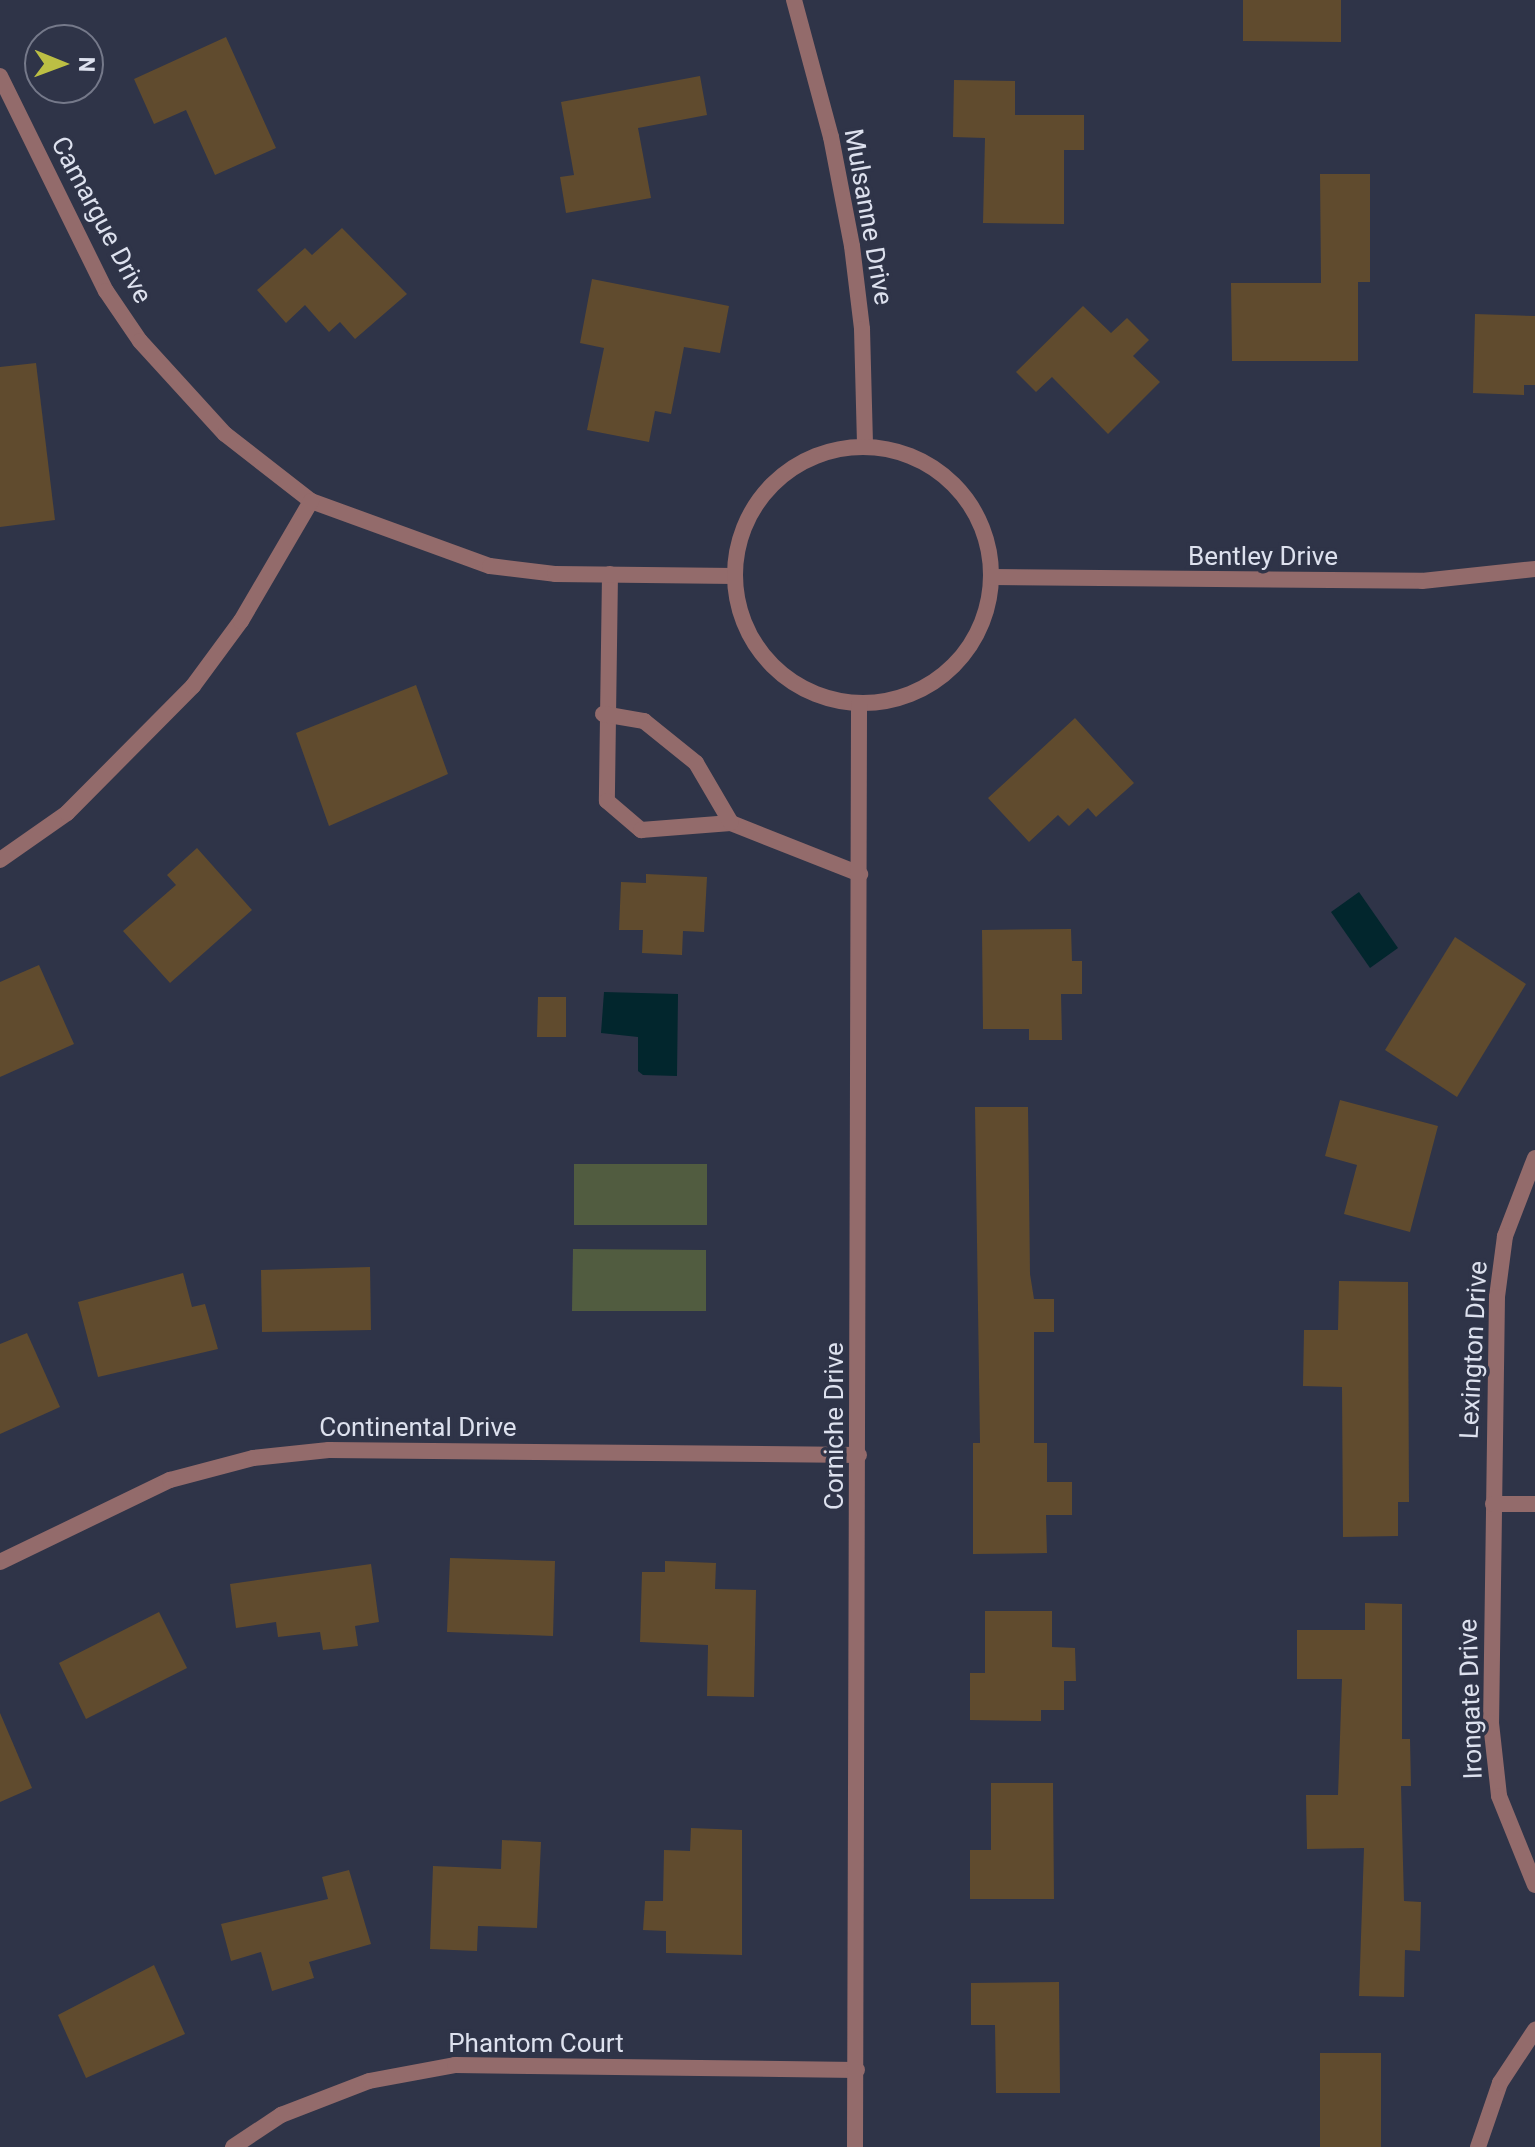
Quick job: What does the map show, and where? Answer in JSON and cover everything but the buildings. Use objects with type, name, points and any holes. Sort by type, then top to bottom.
[{"type":"street","name":"Mulsanne Drive","points":[[794,0],[831,137],[852,246],[862,329],[865,447]]},
{"type":"street","name":"Camargue Drive","points":[[0,76],[106,291],[140,341],[225,434],[311,501],[490,566],[610,574],[735,576]]},
{"type":"street","points":[[865,447],[905,453],[956,487],[976,515],[991,577],[978,633],[959,660],[935,682],[897,700],[859,704],[804,690],[772,667],[752,642],[736,601],[735,576],[743,529],[783,474],[807,459],[865,447]]},
{"type":"street","points":[[0,860],[67,813],[193,686],[241,621],[311,501]]},
{"type":"street","name":"Bentley Drive","points":[[991,577],[1393,581],[1535,569]]},
{"type":"street","points":[[610,574],[603,714],[607,801],[641,830],[731,823],[860,874]]},
{"type":"street","name":"Corniche Drive","points":[[855,2147],[859,704]]},
{"type":"street","points":[[603,714],[644,721],[696,763],[731,823]]},
{"type":"street","name":"Lexington Drive","points":[[1493,1504],[1497,1297],[1505,1236],[1535,1158]]},
{"type":"street","name":"Continental Drive","points":[[0,1562],[170,1480],[253,1458],[329,1450],[859,1455]]},
{"type":"street","points":[[1493,1504],[1535,1504]]},
{"type":"street","name":"Irongate Drive","points":[[1493,1504],[1491,1723],[1499,1796],[1535,1885]]},
{"type":"street","points":[[1478,2147],[1500,2083],[1535,2030]]},
{"type":"street","name":"Phantom Court","points":[[233,2147],[281,2115],[369,2081],[455,2065],[857,2070]]},
{"type":"shaded area","points":[[1359,892],[1398,948],[1370,968],[1331,912]]},
{"type":"shaded area","points":[[604,992],[678,994],[677,1076],[643,1075],[638,1071],[638,1037],[601,1033]]},
{"type":"shaded area","points":[[574,1164],[707,1164],[707,1225],[574,1225]]},
{"type":"shaded area","points":[[573,1249],[706,1250],[706,1311],[572,1311]]}]
